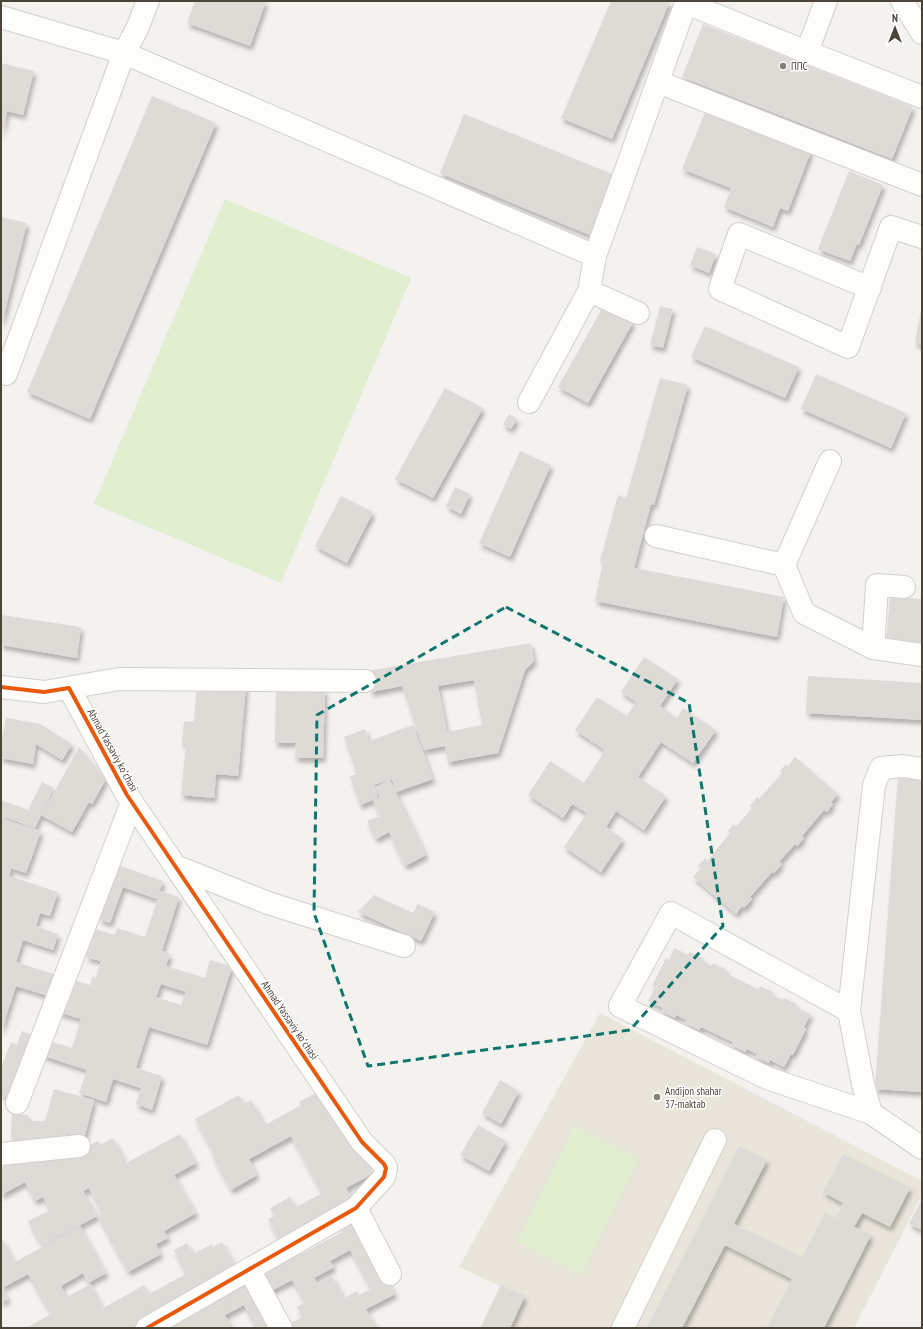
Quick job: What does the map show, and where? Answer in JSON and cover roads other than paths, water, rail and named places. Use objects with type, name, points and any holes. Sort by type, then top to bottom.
[{"type":"street","points":[[6,374],[124,53],[137,29],[148,1]]},
{"type":"street","points":[[807,52],[826,1]]},
{"type":"street","points":[[902,1],[922,33]]},
{"type":"street","points":[[530,402],[589,291],[595,256],[687,2],[807,52],[922,97]]},
{"type":"street","points":[[1,17],[124,53],[595,256]]},
{"type":"street","points":[[658,82],[922,185]]},
{"type":"street","points":[[870,288],[739,234],[720,289],[848,347],[870,288],[891,227],[922,237]]},
{"type":"street","points":[[589,291],[638,314]]},
{"type":"street","points":[[830,461],[784,565],[804,613],[873,648],[922,655]]},
{"type":"street","points":[[656,536],[784,565]]},
{"type":"street","points":[[873,648],[877,585],[904,587]]},
{"type":"street","points":[[1,687],[44,692],[119,680],[365,681]]},
{"type":"street","name":"Ahmad Yassaviy koʻchasi","points":[[69,688],[127,795],[362,1142],[384,1164],[386,1168],[384,1177],[356,1208],[147,1328]]},
{"type":"street","points":[[871,1112],[863,1084],[849,1011],[874,785],[881,768],[903,766],[922,769]]},
{"type":"street","points":[[17,1103],[132,802]]},
{"type":"street","points":[[175,866],[268,903],[404,946]]},
{"type":"street","points":[[849,1011],[671,913],[620,1006],[767,1078],[871,1112],[922,1148]]},
{"type":"street","points":[[623,1328],[715,1140]]},
{"type":"street","points":[[1,1154],[79,1146]]},
{"type":"street","points":[[356,1208],[390,1274]]},
{"type":"street","points":[[249,1270],[281,1328]]},
{"type":"place","name":"ППС","points":[[783,66]]},
{"type":"place","name":"Andijon shahar 37-maktab","points":[[657,1097]]}]
